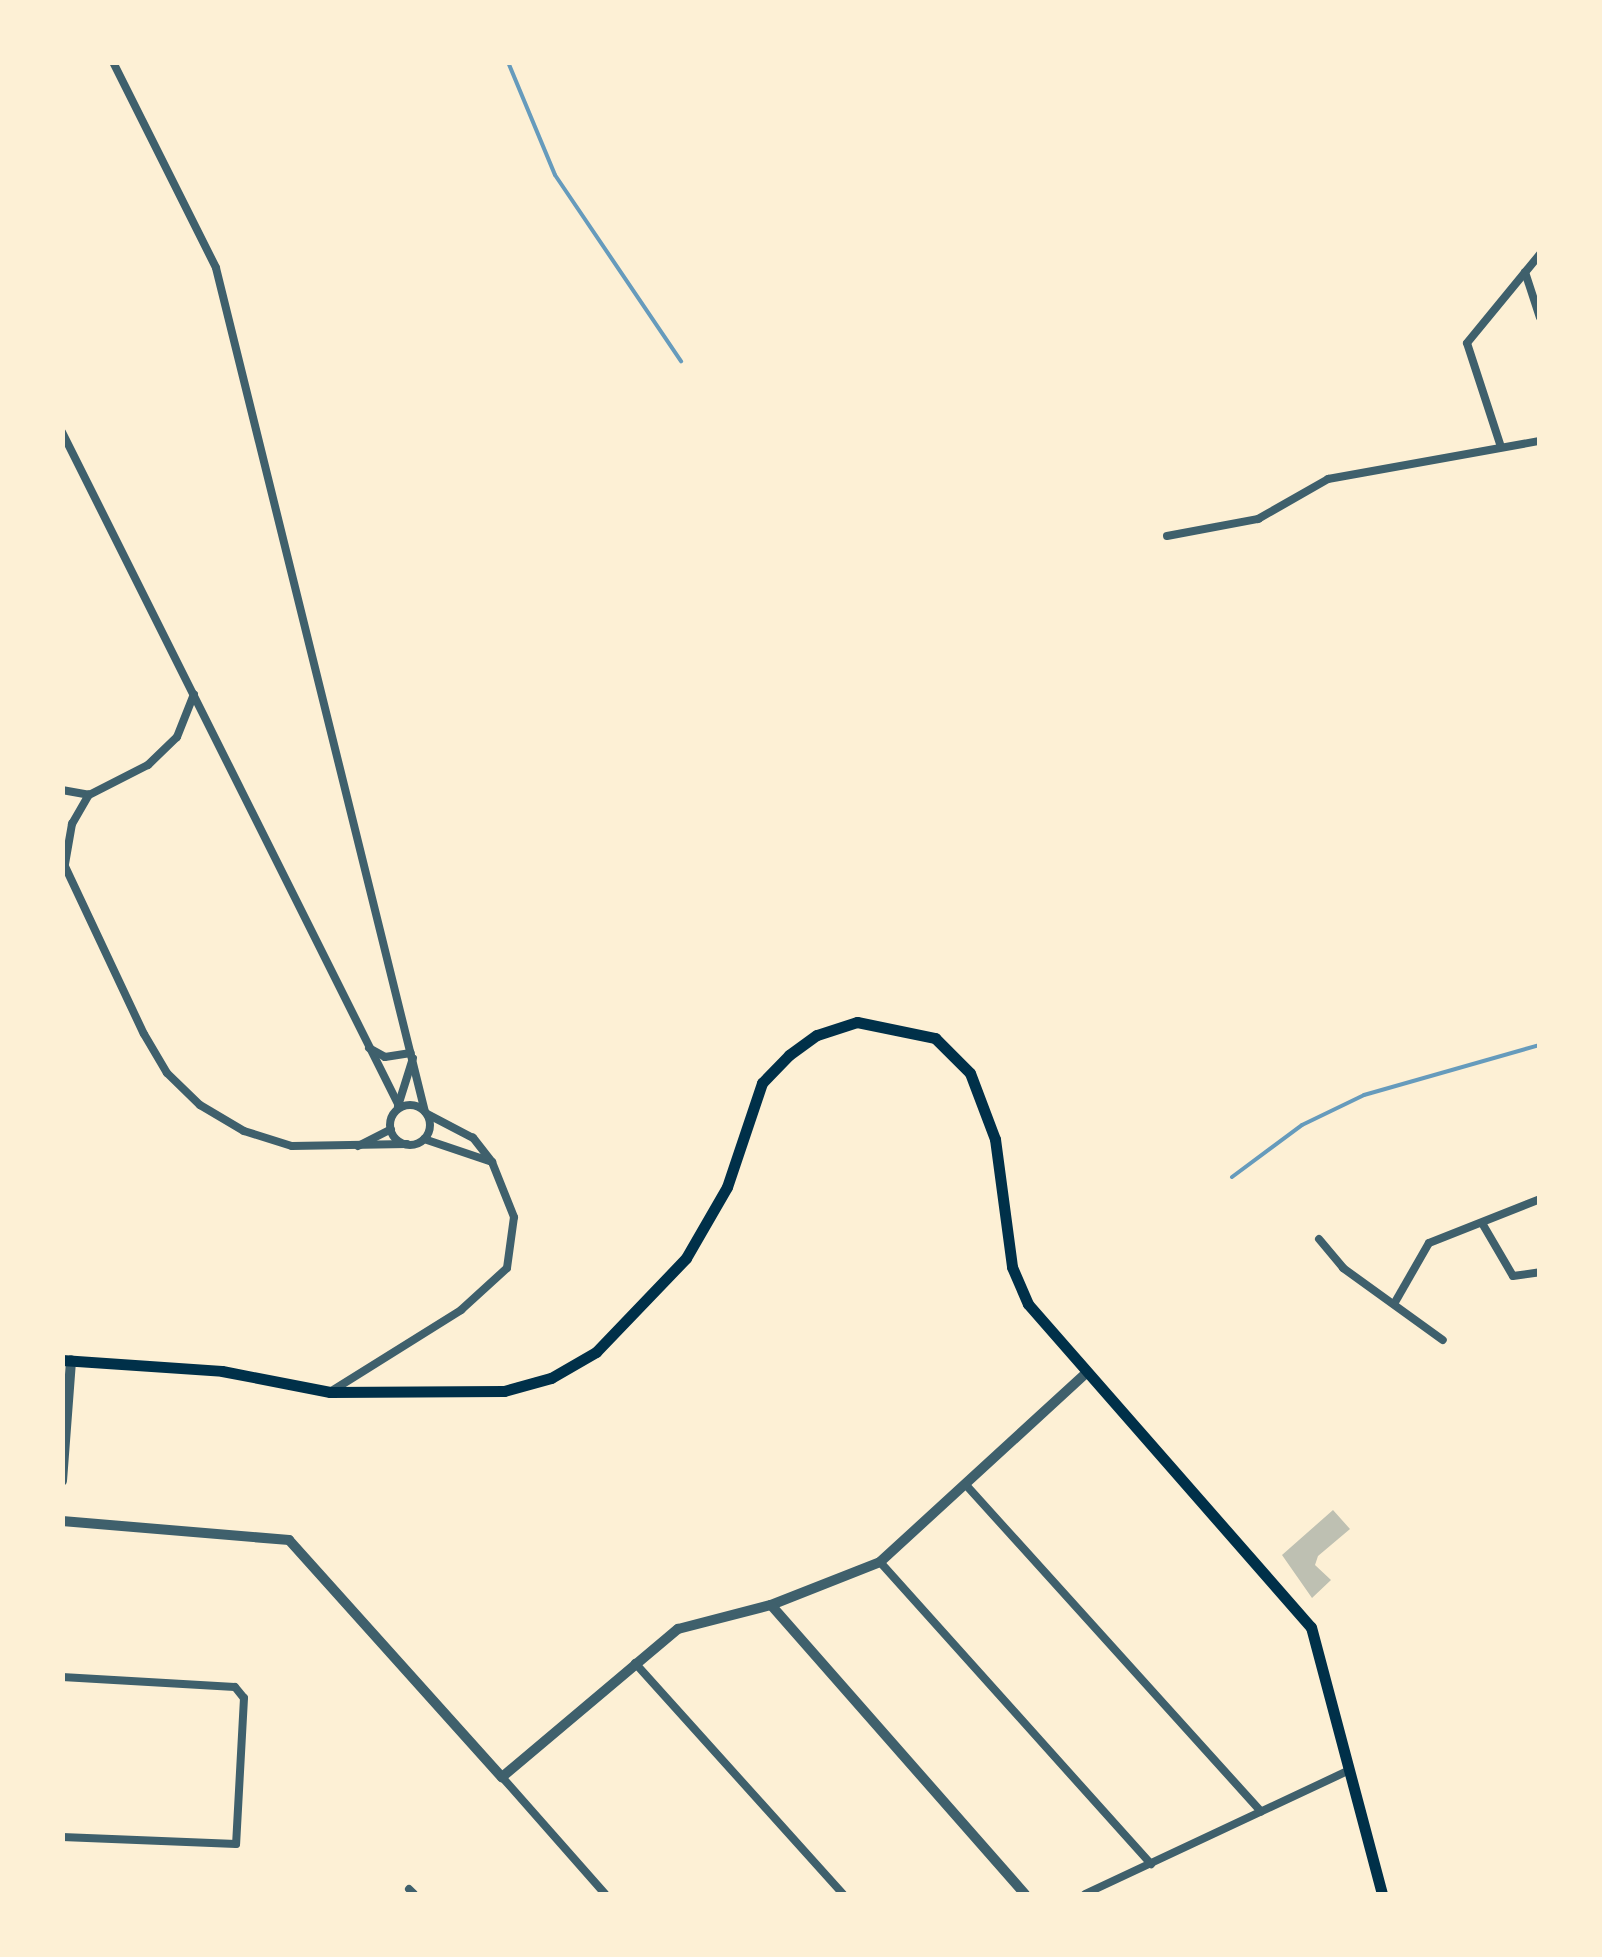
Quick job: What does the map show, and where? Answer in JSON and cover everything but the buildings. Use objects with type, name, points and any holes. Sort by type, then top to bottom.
[{"type":"main road","points":[[67,1360],[222,1370],[330,1392],[504,1390],[551,1378],[596,1352],[686,1258],[727,1187],[762,1084],[817,1035],[857,1022],[935,1038],[970,1073],[994,1139],[1012,1267],[1028,1304],[1085,1374],[1311,1627],[1380,1894]]},
{"type":"street","points":[[113,62],[216,268],[426,1113],[424,1139]]},
{"type":"street","points":[[1501,447],[1466,343],[1540,254]]},
{"type":"street","points":[[1524,272],[1540,318]]},
{"type":"street","points":[[62,432],[398,1108]]},
{"type":"street","points":[[1167,536],[1256,520],[1328,479],[1540,441]]},
{"type":"street","points":[[194,694],[177,738],[148,765],[89,795],[72,824],[64,862],[144,1034],[167,1072],[200,1105],[244,1131],[292,1146],[354,1148],[424,1139],[459,1156],[492,1162]]},
{"type":"street","points":[[62,790],[89,795]]},
{"type":"street","points":[[368,1047],[385,1057],[412,1056]]},
{"type":"street","points":[[354,1148],[391,1129],[412,1056]]},
{"type":"street","points":[[330,1392],[462,1310],[506,1268],[514,1217],[492,1162],[473,1138],[408,1105],[398,1108]]},
{"type":"street","points":[[391,1129],[407,1144]]},
{"type":"street","points":[[1394,1304],[1430,1244],[1540,1200]]},
{"type":"street","points":[[1482,1223],[1513,1276],[1540,1272]]},
{"type":"street","points":[[1320,1239],[1342,1268],[1443,1340]]},
{"type":"street","points":[[62,1481],[67,1360]]},
{"type":"street","points":[[502,1777],[678,1629],[771,1605],[880,1562],[1085,1374]]},
{"type":"street","points":[[966,1486],[1260,1811]]},
{"type":"street","points":[[62,1521],[289,1540],[605,1894]]},
{"type":"street","points":[[880,1562],[1151,1864]]},
{"type":"street","points":[[771,1605],[1025,1894]]},
{"type":"street","points":[[635,1663],[844,1894]]},
{"type":"street","points":[[62,1677],[235,1687],[241,1693],[236,1844],[62,1837]]},
{"type":"street","points":[[1085,1894],[1348,1771]]},
{"type":"waterway","points":[[508,62],[555,175],[681,361]]},
{"type":"waterway","points":[[1232,1177],[1302,1125],[1364,1095],[1540,1045]]}]
